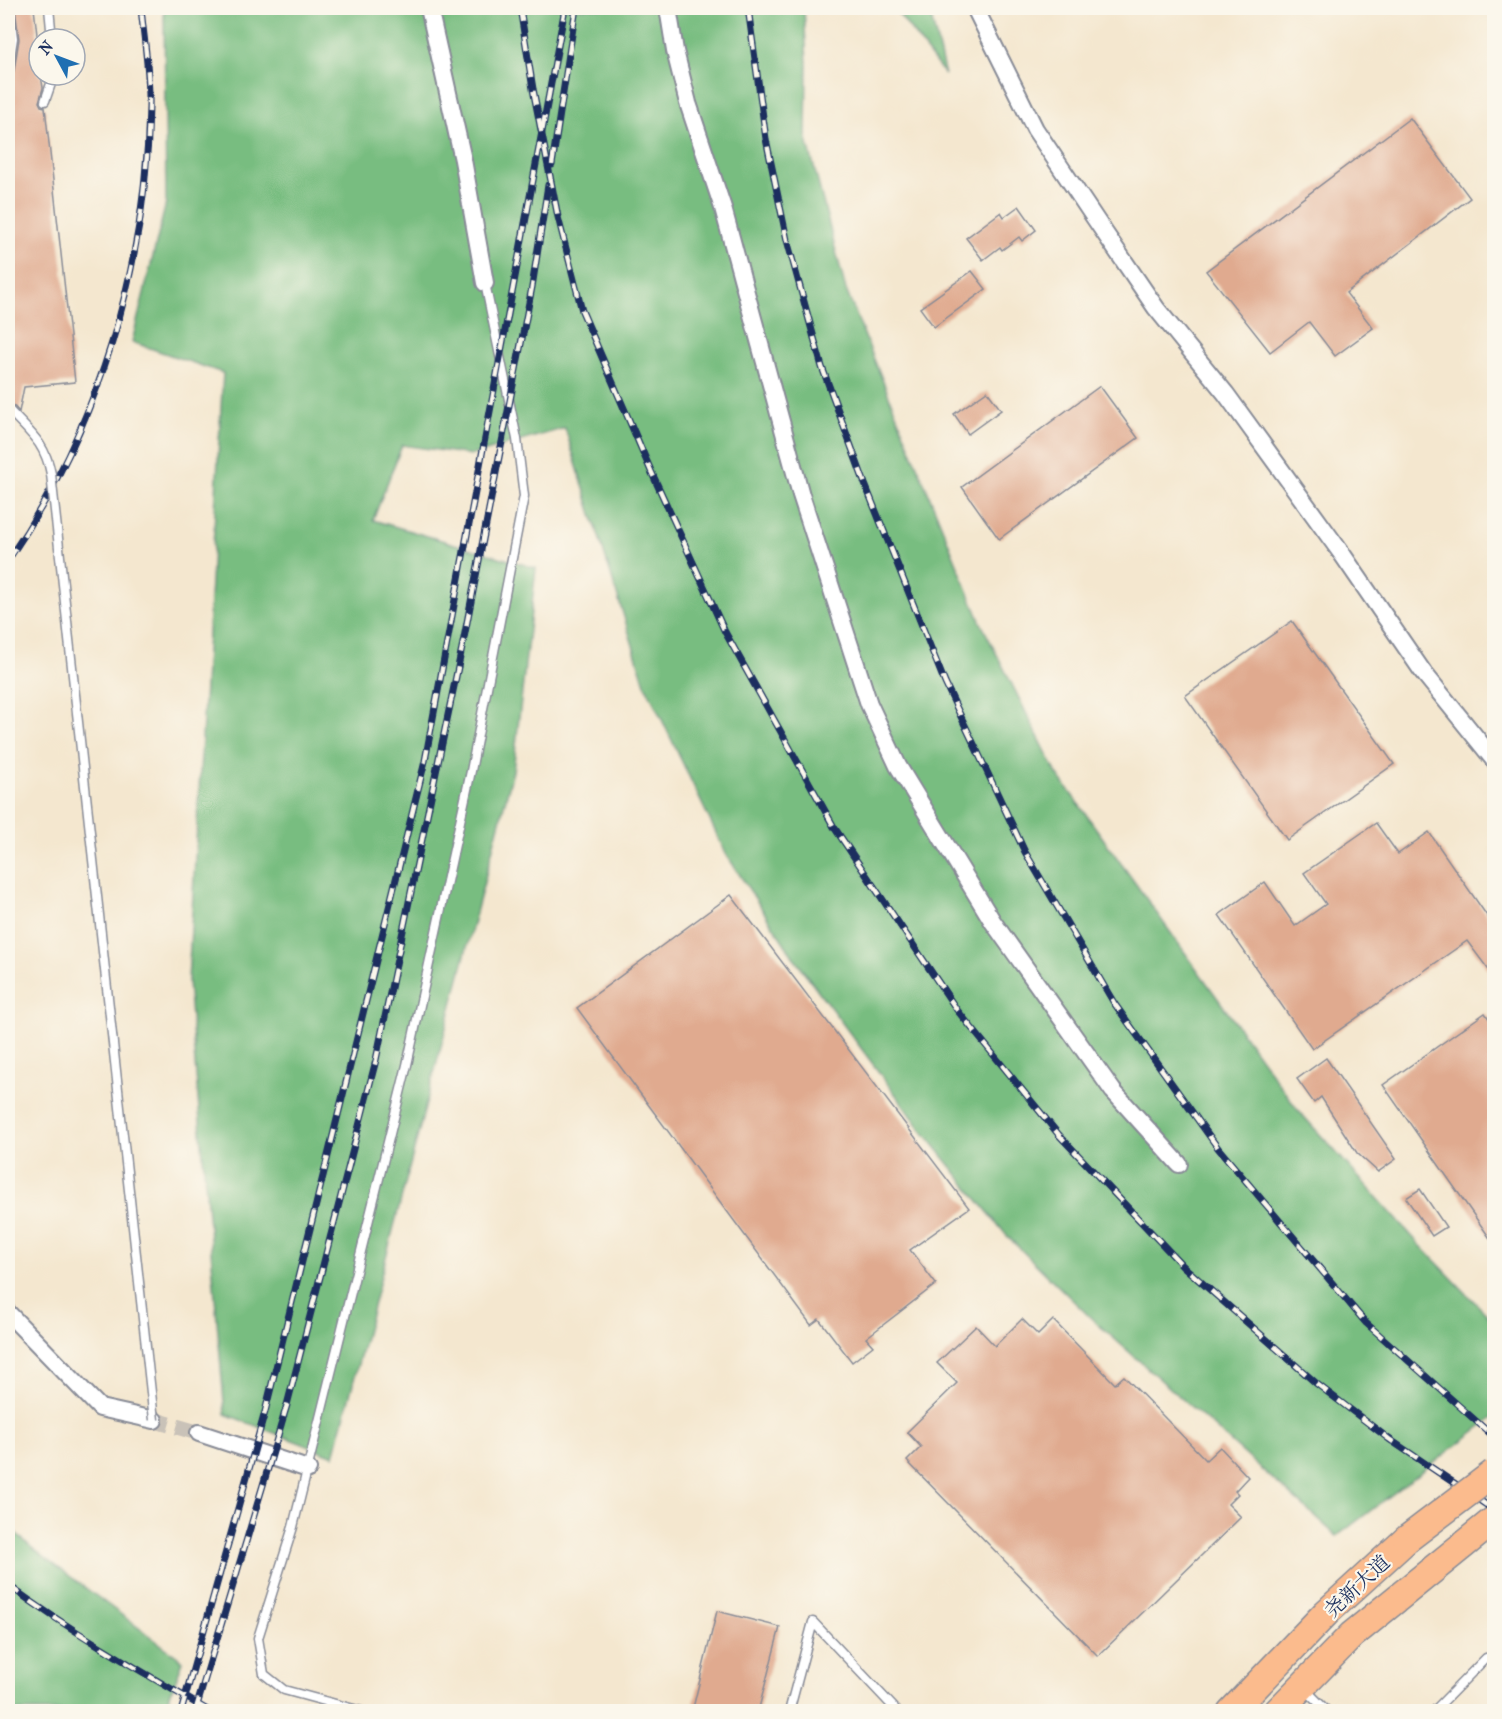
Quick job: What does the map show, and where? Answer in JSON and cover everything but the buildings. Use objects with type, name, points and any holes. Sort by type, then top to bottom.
[{"type":"main road","name":"尧新大道","points":[[1231,1712],[1326,1613],[1407,1539],[1494,1473]]},
{"type":"main road","name":"尧新大道","points":[[1277,1712],[1352,1635],[1494,1520]]},
{"type":"street","points":[[429,8],[463,160],[485,283]]},
{"type":"street","points":[[668,8],[675,51],[688,103],[723,208],[801,495],[869,704],[898,766],[993,922],[1113,1091],[1179,1164]]},
{"type":"street","points":[[975,8],[1035,129],[1156,308],[1226,394],[1342,554],[1423,672],[1494,760]]},
{"type":"street","points":[[8,1313],[100,1408],[154,1420]]},
{"type":"street","points":[[199,1433],[308,1469]]},
{"type":"lane","points":[[8,69],[13,38],[9,8]]},
{"type":"lane","points":[[49,8],[51,27]]},
{"type":"lane","points":[[45,101],[50,87]]},
{"type":"lane","points":[[365,1712],[284,1690],[264,1674],[258,1638],[293,1527],[407,1065],[471,771],[524,496],[517,439],[485,283]]},
{"type":"lane","points":[[8,409],[41,444],[48,457],[51,474],[154,1420]]},
{"type":"lane","points":[[789,1712],[813,1622],[898,1712]]},
{"type":"lane","points":[[1433,1712],[1486,1658],[1494,1657]]},
{"type":"lane","points":[[1302,1686],[1328,1712]]},
{"type":"green space","points":[[164,8],[804,8],[807,64],[806,136],[846,290],[981,623],[1057,774],[1297,1109],[1419,1244],[1494,1322],[1494,1417],[1337,1536],[1092,1319],[1007,1236],[925,1134],[796,961],[726,854],[645,684],[565,428],[472,455],[402,445],[373,520],[536,568],[513,771],[334,1456],[225,1414],[188,981],[223,373],[132,342],[166,203]]},
{"type":"green space","points":[[894,8],[929,8],[945,75]]},
{"type":"green space","points":[[8,1526],[31,1547],[183,1661],[164,1711],[8,1711]]},
{"type":"tunnel","points":[[154,1420],[199,1433]]},
{"type":"railway","points":[[8,560],[40,509],[68,456],[92,401],[112,344],[127,286],[139,226],[146,167],[149,95],[141,8]]},
{"type":"railway","points":[[520,8],[558,217],[582,311],[651,471],[725,632],[834,827],[957,1010],[1059,1135],[1183,1266],[1317,1384],[1389,1439],[1494,1510]]},
{"type":"railway","points":[[181,1712],[265,1412],[425,761],[565,8]]},
{"type":"railway","points":[[552,165],[576,8]]},
{"type":"railway","points":[[748,8],[766,139],[787,240],[822,367],[865,484],[945,683],[1025,852],[1114,1003],[1218,1148],[1366,1323],[1494,1437]]},
{"type":"railway","points":[[195,1712],[287,1405],[376,1060],[463,643],[532,287],[548,185]]},
{"type":"railway","points":[[8,1585],[133,1667],[211,1712]]}]
